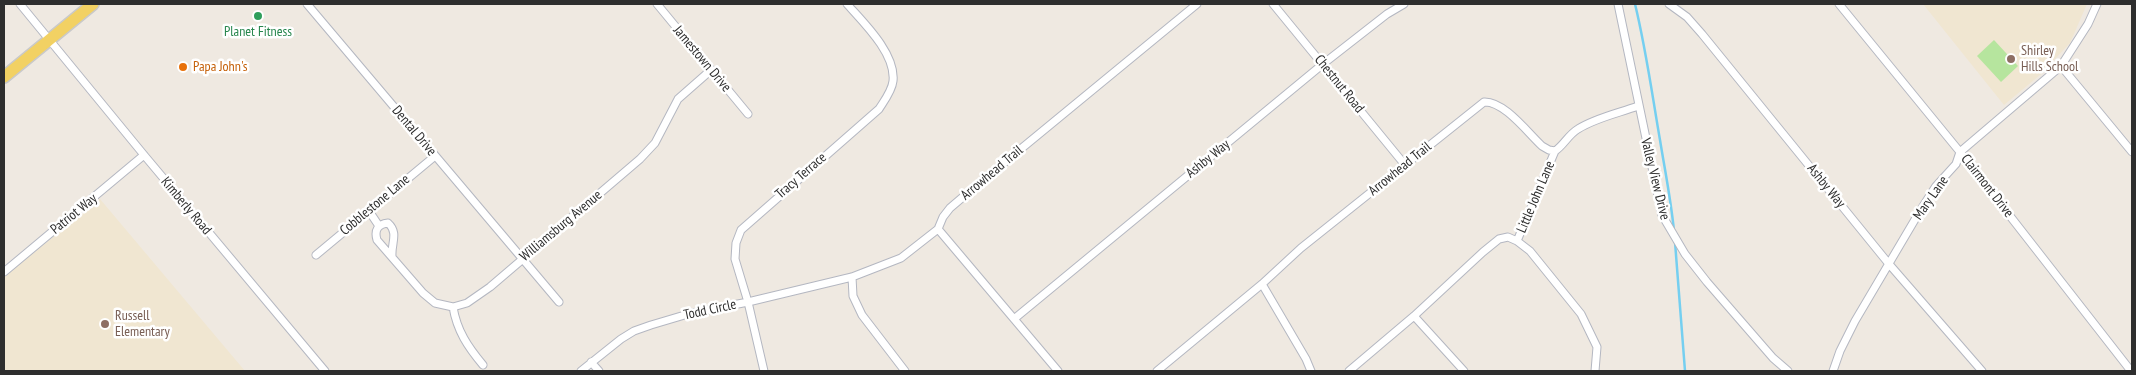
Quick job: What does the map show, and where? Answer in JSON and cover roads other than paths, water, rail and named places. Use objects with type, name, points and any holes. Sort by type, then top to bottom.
[{"type":"main road","points":[[4,77],[92,4]]},
{"type":"street","name":"Kimberly Road","points":[[20,4],[325,371]]},
{"type":"street","name":"Dental Drive","points":[[307,4],[558,302]]},
{"type":"street","name":"Jamestown Drive","points":[[656,4],[748,114]]},
{"type":"street","name":"Tracy Terrace","points":[[764,371],[748,302],[735,259],[736,243],[741,230],[879,109],[887,97],[893,81],[890,63],[881,44],[848,4]]},
{"type":"street","name":"Arrowhead Trail","points":[[938,229],[943,217],[970,191],[1197,4]]},
{"type":"street","name":"Chestnut Road","points":[[1273,4],[1405,165]]},
{"type":"street","name":"Ashby Way","points":[[1014,319],[1323,64],[1387,14],[1404,4]]},
{"type":"street","name":"Valley View Drive","points":[[1618,4],[1662,215],[1673,236],[1707,282],[1773,358],[1788,371]]},
{"type":"street","name":"Ashby Way","points":[[1669,4],[1687,17],[1702,34],[1889,264],[1982,371]]},
{"type":"street","name":"Clairmont Drive","points":[[1839,4],[1960,152],[2131,371]]},
{"type":"street","name":"Mary Lane","points":[[1833,371],[1840,351],[1856,320],[1920,211],[1936,186],[1956,164],[1960,152],[2061,66],[2088,24],[2097,4]]},
{"type":"street","points":[[2061,66],[2132,152]]},
{"type":"street","name":"Williamsburg Avenue","points":[[453,307],[467,303],[479,295],[640,159],[655,143],[678,99],[711,70]]},
{"type":"street","name":"Arrowhead Trail","points":[[1157,371],[1262,284],[1301,248],[1484,102],[1491,102],[1501,106],[1542,146],[1555,151]]},
{"type":"street","name":"Little John Lane","points":[[1349,371],[1414,316],[1457,274],[1499,239],[1508,237],[1518,241],[1555,151],[1578,128],[1638,106]]},
{"type":"street","name":"Patriot Way","points":[[4,272],[144,155]]},
{"type":"street","name":"Cobblestone Lane","points":[[316,255],[435,156]]},
{"type":"street","points":[[369,211],[379,226]]},
{"type":"street","points":[[379,226],[388,224],[393,228],[395,234],[392,256]]},
{"type":"street","points":[[379,226],[375,234],[378,240],[423,293],[435,303],[453,307],[458,330],[466,345],[483,365]]},
{"type":"street","name":"Todd Circle","points":[[581,371],[634,331],[688,314],[852,277],[900,258],[938,229]]},
{"type":"street","points":[[938,229],[1058,371]]},
{"type":"street","points":[[1518,241],[1530,251],[1581,314],[1597,347],[1595,371]]},
{"type":"street","points":[[852,277],[853,296],[862,315],[905,371]]},
{"type":"street","points":[[1262,284],[1306,359],[1311,371]]},
{"type":"street","points":[[1414,316],[1464,371]]},
{"type":"street","points":[[591,362],[599,371]]},
{"type":"waterway","points":[[1635,4],[1649,72],[1674,231]]},
{"type":"waterway","points":[[1675,242],[1685,371]]},
{"type":"place","name":"Planet Fitness","points":[[258,16]]},
{"type":"place","name":"Shirley Hills School","points":[[2011,59]]},
{"type":"place","name":"Papa John's","points":[[183,67]]},
{"type":"place","name":"Russell Elementary","points":[[105,324]]}]
